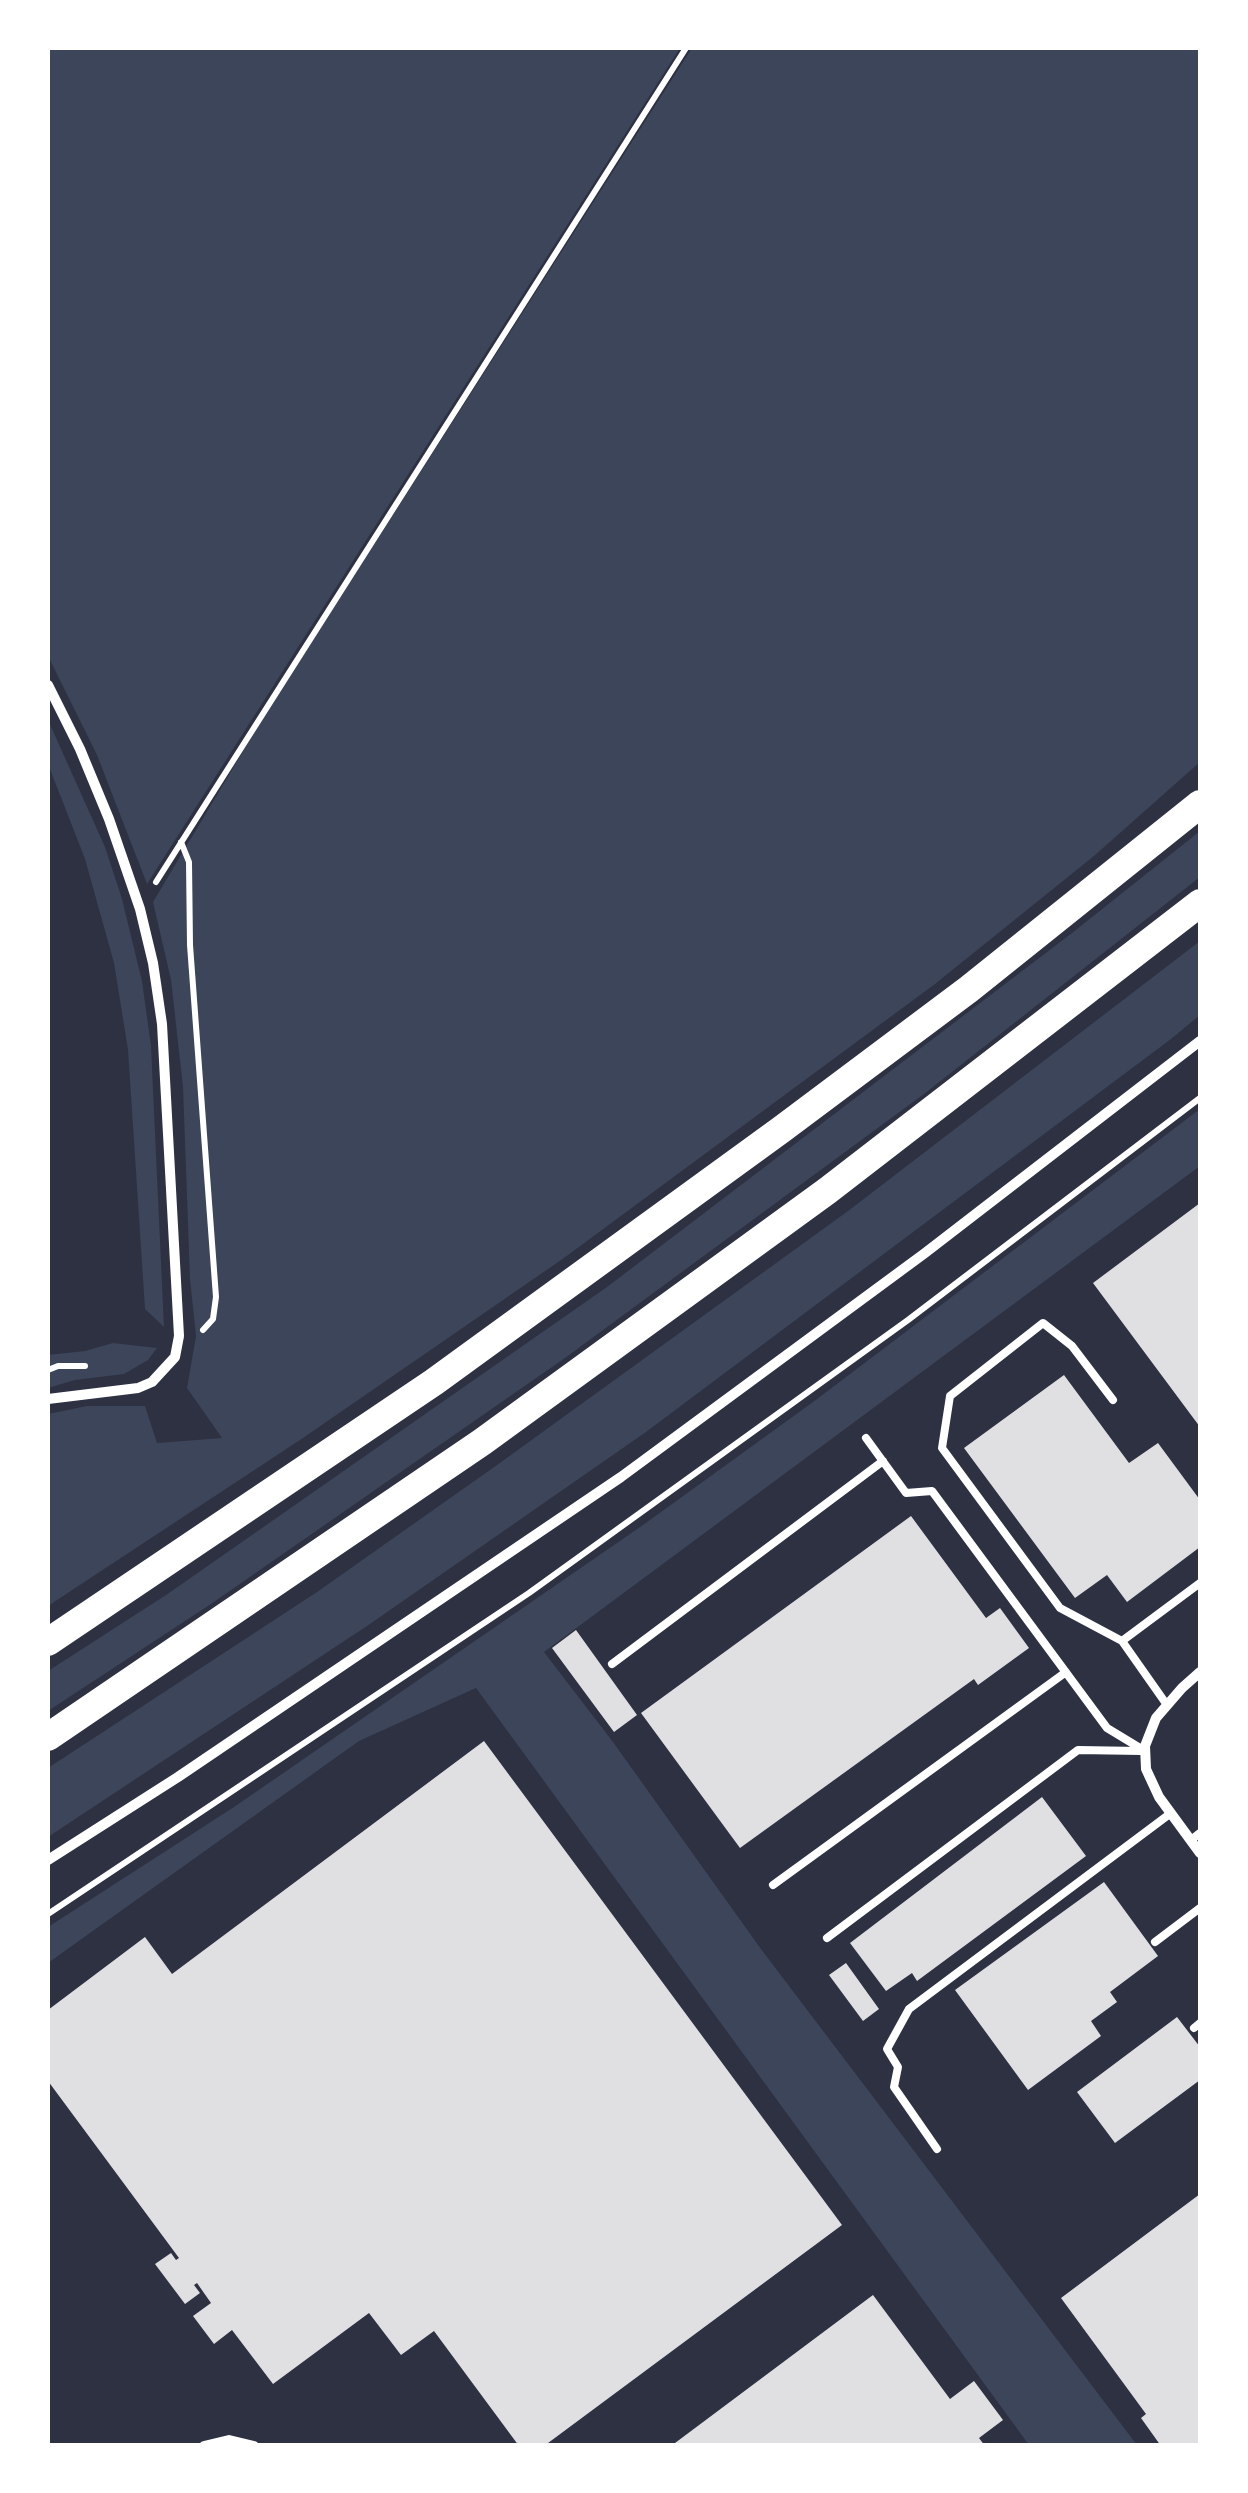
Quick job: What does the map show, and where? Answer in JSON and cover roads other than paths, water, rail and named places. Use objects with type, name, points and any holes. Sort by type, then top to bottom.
[{"type":"highway","points":[[48,1642],[434,1382],[671,1210],[969,989],[1200,804]]},
{"type":"highway","points":[[48,1736],[482,1442],[827,1192],[1200,903]]},
{"type":"street","points":[[48,684],[102,802],[140,909],[153,963],[162,1024],[179,1336],[175,1357],[164,1372],[138,1388],[48,1399]]},
{"type":"street","points":[[48,1860],[621,1477],[1200,1042]]},
{"type":"street","points":[[1200,1672],[1156,1718],[1146,1750],[1146,1769],[1159,1797],[1196,1836],[1200,1854]]},
{"type":"street","points":[[204,2446],[230,2440],[254,2446]]},
{"type":"lane","points":[[1113,1400],[1072,1346],[1043,1324],[950,1396],[942,1448],[1060,1608],[1122,1641],[1168,1705]]},
{"type":"lane","points":[[866,1438],[906,1494],[932,1491],[1107,1728],[1146,1750]]},
{"type":"lane","points":[[612,1664],[883,1461]]},
{"type":"lane","points":[[1122,1641],[1200,1583]]},
{"type":"lane","points":[[773,1885],[1066,1672]]},
{"type":"lane","points":[[828,1938],[1078,1750],[1146,1750]]},
{"type":"lane","points":[[937,2149],[894,2087],[898,2066],[888,2049],[909,2009],[1171,1813]]},
{"type":"lane","points":[[1155,1942],[1200,1908]]}]
